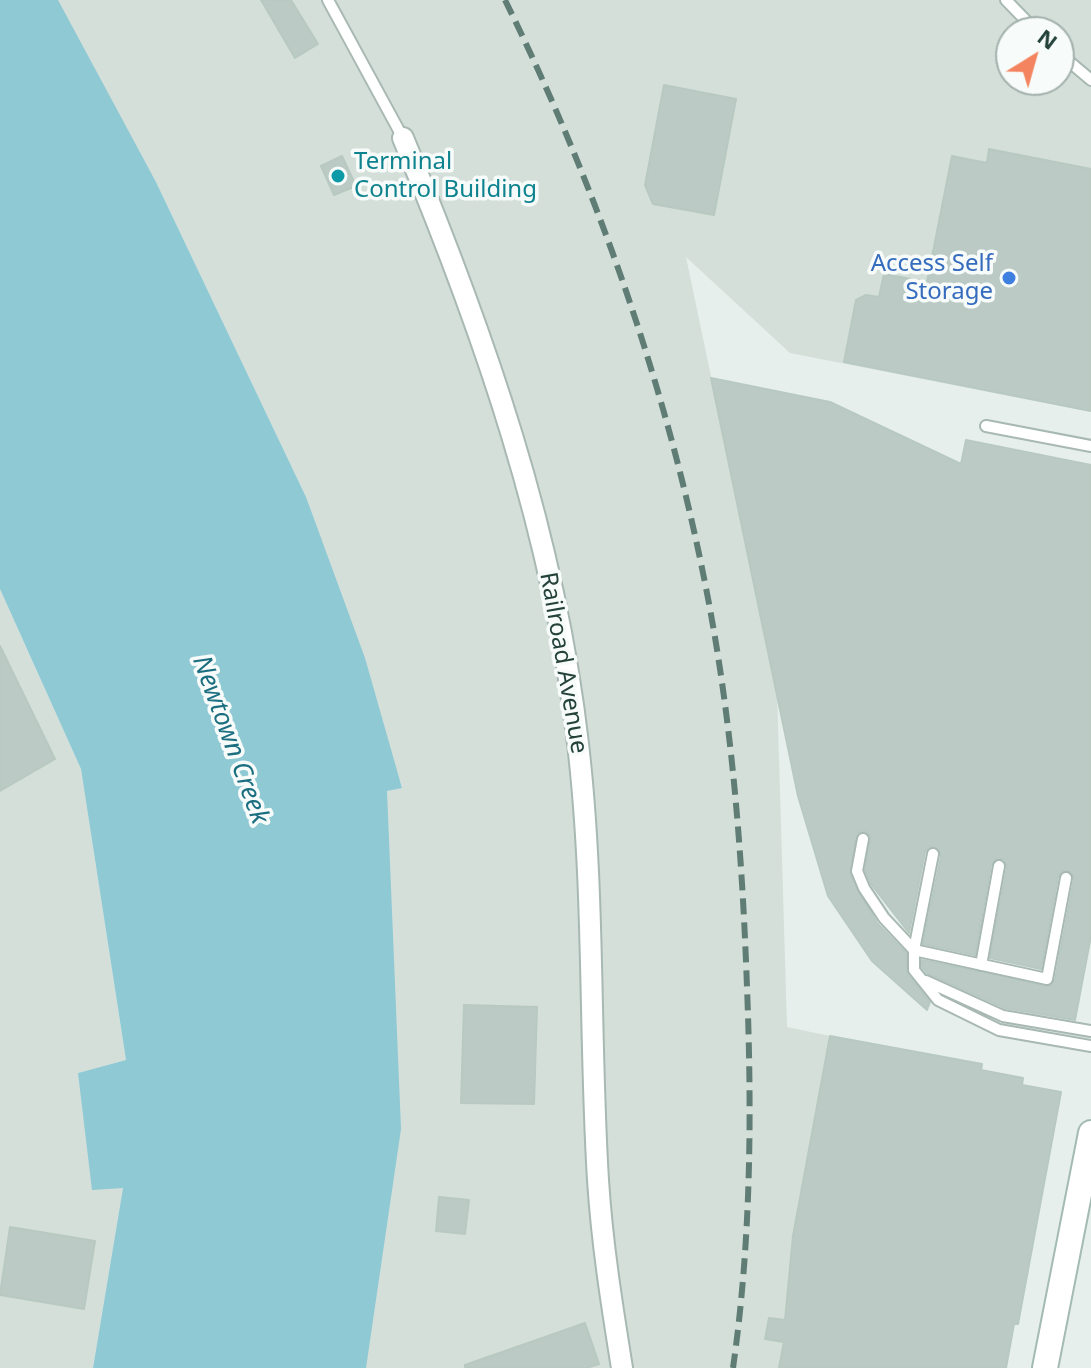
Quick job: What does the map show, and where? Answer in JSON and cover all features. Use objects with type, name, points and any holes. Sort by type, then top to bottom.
[{"type":"main road","points":[[1045,1368],[1091,1133]]},
{"type":"street","name":"Railroad Avenue","points":[[403,138],[496,382],[536,517],[568,664],[589,874],[598,1179],[622,1368]]},
{"type":"lane","name":"Railroad Avenue","points":[[328,0],[403,138]]},
{"type":"lane","points":[[1006,0],[1022,16]]},
{"type":"lane","points":[[1075,66],[1091,80]]},
{"type":"lane","points":[[986,426],[1091,446]]},
{"type":"lane","points":[[863,839],[857,871],[864,888],[884,918],[914,950],[1047,979],[1066,878]]},
{"type":"lane","points":[[933,854],[914,950],[914,970],[926,981],[938,1000],[999,1030],[1091,1046]]},
{"type":"lane","points":[[981,965],[999,866]]},
{"type":"lane","points":[[926,981],[1003,1016],[1091,1031]]},
{"type":"shaded area","points":[[56,0],[1091,0],[1091,412],[790,353],[686,257],[777,691],[787,1027],[830,1036],[793,1236],[785,1320],[769,1318],[765,1338],[784,1342],[779,1368],[363,1368],[387,791],[402,787],[306,497],[156,182]]},
{"type":"shaded area","points":[[0,589],[81,769],[126,1060],[78,1073],[123,1188],[93,1368],[0,1368]]},
{"type":"water","name":"Newtown Creek","points":[[0,0],[58,0],[156,182],[306,497],[365,658],[402,788],[387,791],[401,1129],[366,1368],[93,1368],[123,1188],[92,1190],[78,1073],[126,1060],[81,769],[0,589]]},
{"type":"building","points":[[261,0],[291,0],[318,44],[295,58]]},
{"type":"building","points":[[664,85],[736,99],[714,215],[653,204],[645,185]]},
{"type":"building","name":"Access Self Storage","points":[[989,149],[1091,169],[1091,411],[844,362],[856,300],[866,295],[879,297],[884,274],[927,282],[952,156],[987,163]]},
{"type":"building","name":"Terminal Control Building","points":[[342,156],[356,186],[334,195],[321,166]]},
{"type":"building","points":[[711,378],[830,402],[961,464],[966,440],[1091,465],[1091,936],[1075,1020],[1005,1008],[927,973],[922,967],[922,960],[1050,986],[1055,980],[1074,879],[1071,872],[1063,871],[1058,877],[1041,969],[990,958],[1007,867],[1004,859],[996,859],[991,865],[975,955],[923,944],[941,856],[939,849],[931,846],[925,852],[909,933],[871,884],[865,870],[871,837],[865,831],[858,833],[850,874],[877,923],[906,953],[907,974],[930,1002],[927,1010],[872,961],[828,896],[798,796]]},
{"type":"building","points":[[0,646],[55,759],[0,791]]},
{"type":"building","points":[[464,1005],[537,1007],[534,1104],[461,1103]]},
{"type":"building","points":[[830,1036],[982,1064],[981,1070],[1023,1078],[1022,1085],[1061,1092],[1018,1324],[1014,1324],[1006,1368],[779,1368],[784,1342],[765,1339],[769,1318],[785,1320],[793,1236]]},
{"type":"building","points":[[439,1197],[469,1200],[465,1234],[436,1231]]},
{"type":"building","points":[[10,1227],[95,1241],[84,1309],[0,1295]]},
{"type":"building","points":[[585,1323],[599,1364],[587,1368],[465,1368],[465,1365]]},
{"type":"railway","points":[[505,0],[568,138],[622,280],[668,426],[713,624],[728,727],[738,831],[749,1035],[747,1226],[733,1368]]},
{"type":"place","name":"Terminal Control Building","points":[[338,176]]},
{"type":"place","name":"Access Self Storage","points":[[1009,278]]}]
